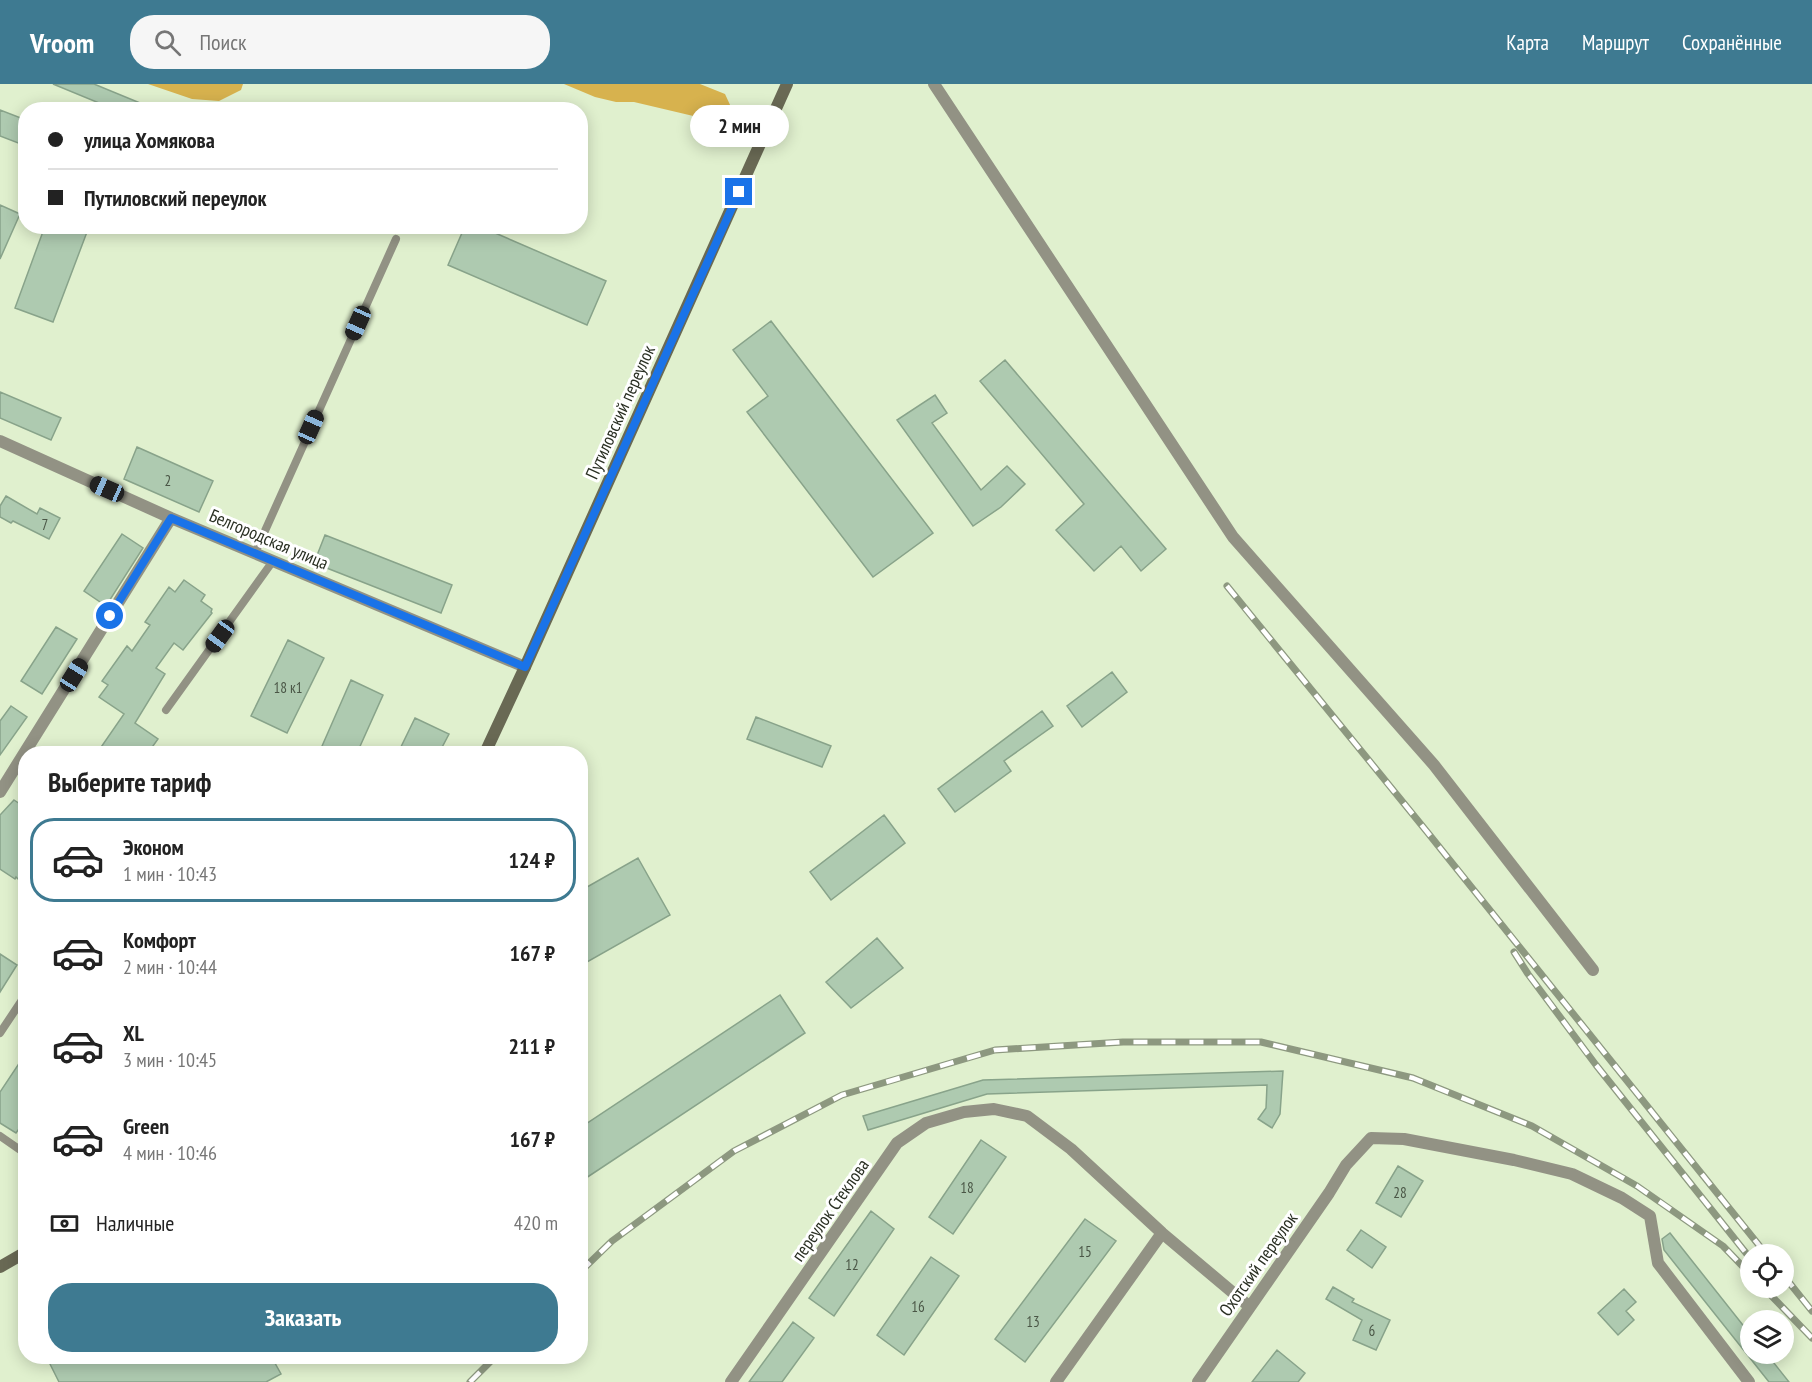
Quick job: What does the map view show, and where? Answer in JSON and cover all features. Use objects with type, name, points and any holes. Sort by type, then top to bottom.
[{"type":"main road","name":"Путиловский переулок","points":[[488,746],[787,84]]},
{"type":"main road","points":[[1,1264],[18,1256]]},
{"type":"street","points":[[934,84],[1233,537],[1434,765],[1593,970]]},
{"type":"street","name":"Белгородская улица","points":[[0,441],[171,518],[525,667]]},
{"type":"street","points":[[29,746],[171,518]]},
{"type":"street","points":[[0,792],[18,763]]},
{"type":"street","name":"переулок Стеклова","points":[[731,1382],[897,1143],[926,1124],[964,1112],[993,1109],[1027,1116],[1092,1167],[1162,1233],[1250,1307]]},
{"type":"street","name":"Охотский переулок","points":[[1198,1382],[1346,1165],[1371,1138],[1404,1139],[1514,1160],[1572,1174],[1622,1198],[1650,1216],[1658,1263],[1749,1382]]},
{"type":"street","points":[[1056,1382],[1162,1233]]},
{"type":"lane","points":[[255,553],[396,239]]},
{"type":"lane","points":[[166,710],[273,561]]},
{"type":"lane","points":[[0,1033],[18,1006]]},
{"type":"lane","points":[[0,1137],[18,1149]]},
{"type":"shaded area","points":[[148,84],[243,84],[241,90],[219,101],[192,99]]},
{"type":"shaded area","points":[[564,84],[700,84],[725,94],[731,107],[723,119],[706,119],[634,102],[616,102],[595,97]]},
{"type":"building","points":[[53,84],[94,84],[138,102],[97,102]]},
{"type":"building","points":[[0,110],[18,117],[18,143],[0,136]]},
{"type":"building","points":[[0,205],[18,213],[18,218],[0,259]]},
{"type":"building","points":[[42,234],[86,234],[53,322],[15,308]]},
{"type":"building","points":[[462,234],[497,234],[606,281],[587,325],[448,265]]},
{"type":"building","points":[[771,321],[933,533],[873,577],[747,412],[768,396],[733,350]]},
{"type":"building","points":[[1005,360],[1166,549],[1141,571],[1121,546],[1094,571],[1056,530],[1084,504],[980,381]]},
{"type":"building","points":[[0,392],[61,418],[51,440],[0,418]]},
{"type":"building","points":[[935,395],[947,413],[932,423],[981,490],[1007,466],[1025,484],[1001,507],[973,526],[897,420]]},
{"type":"building","points":[[137,447],[213,481],[199,512],[124,479]]},
{"type":"building","points":[[6,496],[37,514],[40,508],[60,518],[49,539],[0,517],[0,506]]},
{"type":"building","points":[[122,534],[143,548],[106,606],[84,591]]},
{"type":"building","points":[[325,535],[452,585],[441,613],[314,563]]},
{"type":"building","points":[[184,580],[205,595],[201,601],[212,609],[212,613],[183,650],[174,643],[156,668],[165,674],[135,723],[158,739],[153,746],[102,746],[124,714],[99,697],[108,685],[102,681],[127,646],[132,651],[150,625],[145,622],[169,587],[175,592]]},
{"type":"building","points":[[56,627],[77,639],[42,694],[21,681]]},
{"type":"building","points":[[288,640],[324,658],[287,733],[251,716]]},
{"type":"building","points":[[1112,672],[1127,692],[1082,727],[1067,706]]},
{"type":"building","points":[[351,680],[383,695],[360,746],[322,746]]},
{"type":"building","points":[[11,706],[27,717],[0,755],[0,721]]},
{"type":"building","points":[[1042,711],[1053,726],[1004,761],[1011,771],[955,812],[938,789]]},
{"type":"building","points":[[756,717],[831,746],[822,767],[747,739]]},
{"type":"building","points":[[415,718],[449,734],[443,746],[401,746]]},
{"type":"building","points":[[14,800],[18,803],[18,879],[0,869],[0,815]]},
{"type":"building","points":[[884,815],[905,843],[831,900],[810,872]]},
{"type":"building","points":[[638,858],[670,915],[588,961],[588,886]]},
{"type":"building","points":[[877,938],[903,968],[851,1008],[826,982]]},
{"type":"building","points":[[0,954],[17,965],[0,992]]},
{"type":"building","points":[[780,995],[805,1033],[588,1177],[588,1123]]},
{"type":"building","points":[[18,1065],[18,1130],[16,1133],[0,1123],[0,1092]]},
{"type":"building","points":[[1283,1071],[1280,1114],[1272,1128],[1258,1119],[1266,1108],[1267,1085],[987,1094],[868,1130],[863,1116],[983,1080]]},
{"type":"building","points":[[981,1140],[1006,1157],[953,1234],[929,1217]]},
{"type":"building","points":[[1398,1166],[1423,1181],[1401,1217],[1376,1203]]},
{"type":"building","points":[[871,1211],[894,1229],[834,1316],[809,1298]]},
{"type":"building","points":[[1085,1219],[1116,1241],[1025,1362],[995,1339]]},
{"type":"building","points":[[1361,1230],[1386,1247],[1372,1268],[1347,1250]]},
{"type":"building","points":[[1670,1233],[1740,1321],[1740,1346],[1664,1250],[1662,1239]]},
{"type":"building","points":[[931,1257],[959,1276],[904,1355],[877,1335]]},
{"type":"building","points":[[1333,1287],[1354,1299],[1352,1302],[1390,1320],[1376,1350],[1353,1340],[1362,1320],[1326,1299]]},
{"type":"building","points":[[1624,1289],[1636,1302],[1626,1311],[1634,1320],[1618,1335],[1598,1313]]},
{"type":"building","points":[[793,1322],[814,1338],[782,1382],[749,1382]]},
{"type":"building","points":[[1277,1350],[1305,1373],[1298,1382],[1252,1382]]},
{"type":"building","points":[[50,1364],[275,1364],[281,1374],[266,1382],[59,1382]]},
{"type":"building","points":[[1755,1364],[1775,1364],[1789,1382],[1769,1382]]},
{"type":"railway","points":[[1227,586],[1758,1244]]},
{"type":"railway","points":[[1514,952],[1596,1065],[1740,1245]]},
{"type":"railway","points":[[588,1264],[612,1241],[734,1151],[842,1095],[995,1050],[1123,1042],[1261,1042],[1413,1078],[1532,1126],[1637,1186],[1723,1246],[1740,1264]]},
{"type":"railway","points":[[1794,1288],[1812,1311]]},
{"type":"railway","points":[[1774,1298],[1812,1338]]},
{"type":"railway","points":[[470,1382],[488,1364]]},
{"type":"route","points":[[110,616],[171,518],[525,667],[739,192]]}]
